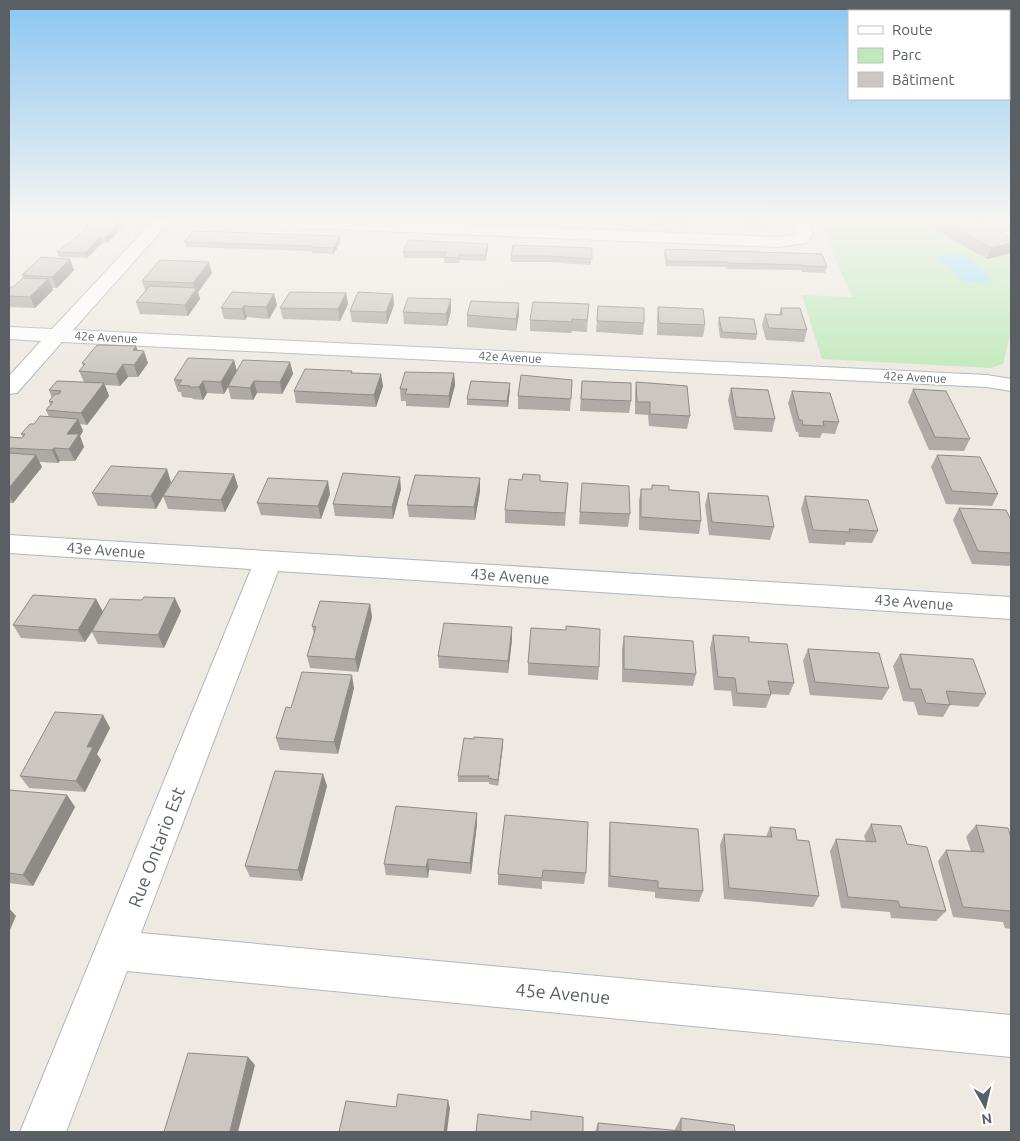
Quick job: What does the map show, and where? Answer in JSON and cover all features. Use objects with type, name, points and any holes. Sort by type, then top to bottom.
[{"type":"street","points":[[9,388],[113,274]]},
{"type":"street","name":"42e Avenue","points":[[9,333],[969,380],[1011,385]]},
{"type":"street","name":"43e Avenue","points":[[9,544],[1011,608]]},
{"type":"street","name":"Rue Ontario Est","points":[[43,1132],[268,561]]},
{"type":"street","name":"45e Avenue","points":[[115,950],[1011,1036]]},
{"type":"green space","points":[[842,274],[1011,274],[1011,331],[1003,364],[991,368],[822,359],[802,295],[852,297]]},
{"type":"water","points":[[956,274],[987,274],[995,281],[966,283]]},
{"type":"building","points":[[23,274],[55,274],[52,277]]},
{"type":"building","points":[[148,274],[200,274],[193,283],[142,281]]},
{"type":"building","points":[[23,278],[48,279],[30,297],[9,296],[9,287],[13,287]]},
{"type":"building","points":[[150,286],[197,288],[185,305],[136,302]]},
{"type":"building","points":[[232,292],[274,294],[266,307],[221,308]]},
{"type":"building","points":[[290,292],[346,293],[338,309],[280,308]]},
{"type":"building","points":[[358,292],[393,294],[386,312],[350,311]]},
{"type":"building","points":[[408,298],[451,299],[446,314],[403,312]]},
{"type":"building","points":[[471,301],[519,303],[516,319],[467,315]]},
{"type":"building","points":[[533,302],[589,304],[587,320],[572,319],[572,322],[530,320]]},
{"type":"building","points":[[598,306],[644,308],[644,323],[597,321]]},
{"type":"building","points":[[658,307],[703,309],[705,325],[659,323]]},
{"type":"building","points":[[781,308],[800,308],[807,330],[769,328],[765,314],[782,315]]},
{"type":"building","points":[[719,317],[754,319],[757,334],[722,332]]},
{"type":"building","points":[[97,345],[136,346],[133,350],[144,351],[134,365],[123,364],[116,374],[79,371],[85,364],[82,363]]},
{"type":"building","points":[[188,358],[234,360],[221,382],[203,381],[199,387],[189,387],[178,385],[182,380],[174,380]]},
{"type":"building","points":[[243,360],[290,362],[280,382],[254,381],[250,388],[228,386]]},
{"type":"building","points":[[305,369],[381,374],[374,395],[294,391]]},
{"type":"building","points":[[405,372],[454,373],[449,396],[405,394],[407,389],[400,389]]},
{"type":"building","points":[[521,375],[572,380],[571,399],[518,396]]},
{"type":"building","points":[[57,381],[104,383],[81,413],[46,410],[53,402],[49,401],[55,394],[59,394],[61,391],[49,390]]},
{"type":"building","points":[[471,381],[510,383],[507,401],[467,399]]},
{"type":"building","points":[[582,381],[631,383],[631,401],[581,399]]},
{"type":"building","points":[[636,382],[687,386],[690,416],[650,414],[650,402],[637,402]]},
{"type":"building","points":[[731,388],[768,390],[775,419],[736,417]]},
{"type":"building","points":[[913,389],[946,391],[970,439],[935,437]]},
{"type":"building","points":[[792,391],[830,393],[839,422],[823,421],[824,426],[803,425],[802,420],[799,420]]},
{"type":"building","points":[[40,416],[78,419],[67,434],[79,434],[69,449],[9,448],[9,437],[22,438],[25,434],[21,434],[30,424],[34,424]]},
{"type":"building","points":[[9,453],[36,455],[9,488]]},
{"type":"building","points":[[937,455],[980,457],[998,494],[952,491]]},
{"type":"building","points":[[111,466],[167,469],[151,496],[92,493]]},
{"type":"building","points":[[179,471],[234,474],[221,500],[163,496]]},
{"type":"building","points":[[343,473],[400,477],[392,507],[333,504]]},
{"type":"building","points":[[523,474],[540,475],[540,481],[568,483],[565,513],[505,510],[509,479],[522,480]]},
{"type":"building","points":[[415,475],[480,478],[474,507],[407,505]]},
{"type":"building","points":[[268,478],[328,481],[318,506],[257,503]]},
{"type":"building","points":[[582,483],[629,486],[630,514],[580,512]]},
{"type":"building","points":[[652,485],[669,486],[669,490],[699,492],[701,521],[641,517],[641,489],[652,489]]},
{"type":"building","points":[[708,493],[768,496],[774,527],[712,522]]},
{"type":"building","points":[[805,496],[868,500],[878,531],[849,529],[850,532],[813,530]]},
{"type":"building","points":[[959,508],[1006,510],[1011,520],[1011,553],[978,551]]},
{"type":"building","points":[[33,595],[96,599],[78,630],[13,625]]},
{"type":"building","points":[[144,597],[175,598],[158,635],[92,631],[110,599],[142,600]]},
{"type":"building","points":[[320,601],[370,604],[355,659],[307,656],[316,627],[312,626]]},
{"type":"building","points":[[444,623],[512,627],[508,661],[438,656]]},
{"type":"building","points":[[566,626],[600,629],[599,667],[528,663],[531,628],[566,630]]},
{"type":"building","points":[[713,635],[749,637],[749,642],[787,644],[794,683],[768,681],[771,695],[737,693],[735,678],[718,677]]},
{"type":"building","points":[[624,636],[693,641],[696,674],[624,669]]},
{"type":"building","points":[[808,649],[879,653],[889,688],[815,682]]},
{"type":"building","points":[[900,654],[973,659],[986,694],[946,691],[950,705],[926,703],[921,689],[910,689]]},
{"type":"building","points":[[302,672],[352,675],[334,742],[276,738],[286,707],[291,708]]},
{"type":"building","points":[[55,712],[103,715],[87,747],[93,747],[76,781],[20,776]]},
{"type":"building","points":[[474,737],[503,739],[498,780],[488,778],[489,776],[458,776],[464,738],[474,739]]},
{"type":"building","points":[[275,771],[323,774],[298,870],[245,866]]},
{"type":"building","points":[[9,790],[67,795],[23,875],[9,873]]},
{"type":"building","points":[[396,806],[477,813],[470,863],[428,859],[426,867],[384,864]]},
{"type":"building","points":[[505,815],[588,822],[586,873],[543,870],[542,878],[498,874]]},
{"type":"building","points":[[610,822],[698,829],[703,891],[658,888],[658,881],[610,876]]},
{"type":"building","points":[[871,824],[901,826],[907,844],[927,847],[946,911],[900,907],[898,901],[848,897],[836,839],[876,842]]},
{"type":"building","points":[[976,825],[1008,828],[1011,838],[1011,911],[963,907],[946,850],[984,852]]},
{"type":"building","points":[[770,827],[795,829],[797,840],[809,841],[819,896],[729,888],[724,834],[772,837]]},
{"type":"building","points":[[188,1053],[248,1057],[230,1131],[251,1132],[164,1132]]},
{"type":"building","points":[[398,1094],[448,1100],[444,1132],[339,1132],[346,1101],[396,1107]]},
{"type":"building","points":[[531,1111],[583,1117],[583,1132],[476,1132],[478,1114],[531,1120]]},
{"type":"building","points":[[681,1118],[734,1125],[735,1132],[598,1132],[598,1123],[681,1131]]}]
